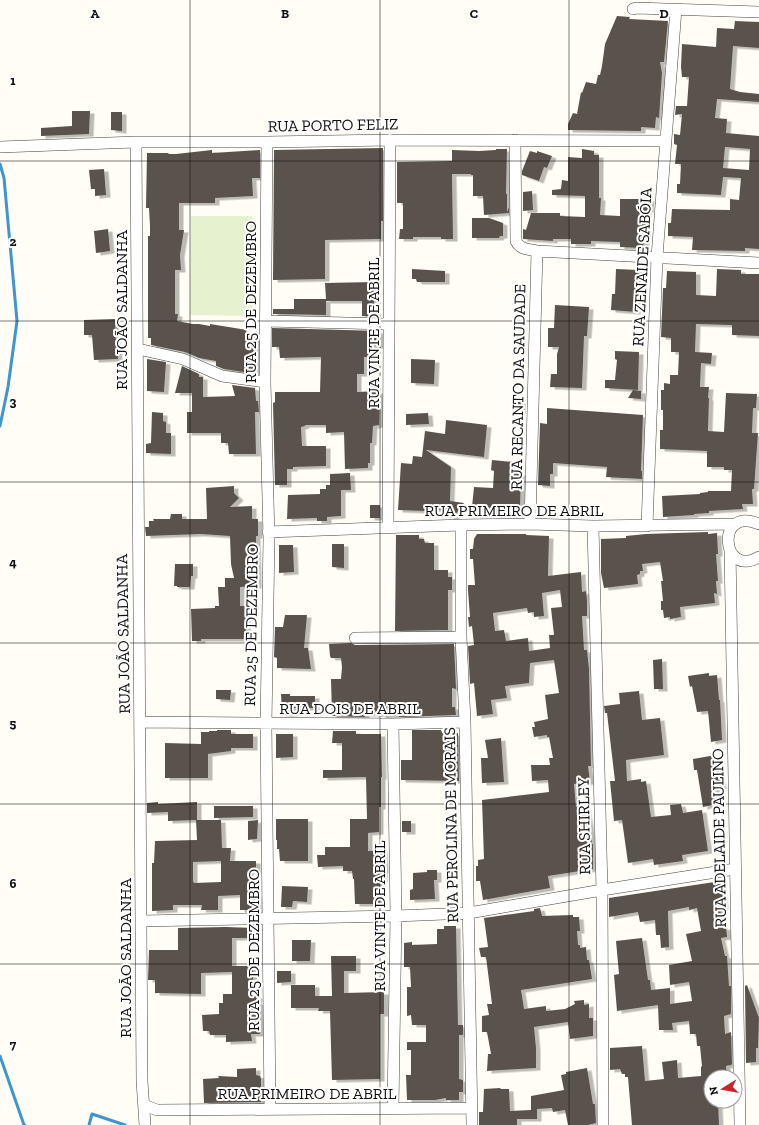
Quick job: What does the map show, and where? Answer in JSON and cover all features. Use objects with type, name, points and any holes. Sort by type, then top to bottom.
[{"type":"street","points":[[633,9],[759,12]]},
{"type":"street","name":"RUA ZENAIDE SABÓIA","points":[[647,526],[657,257],[676,9]]},
{"type":"street","name":"RUA PORTO FELIZ","points":[[2,147],[136,142],[390,140],[666,141]]},
{"type":"street","name":"RUA VINTE DE ABRIL","points":[[388,526],[390,140]]},
{"type":"street","points":[[515,140],[516,241],[518,246],[521,248],[537,251],[759,263]]},
{"type":"street","name":"RUA JOÃO SALDANHA","points":[[136,142],[142,1081],[145,1125]]},
{"type":"street","name":"RUA 25 DE DEZEMBRO","points":[[267,142],[265,382],[268,532],[266,724],[270,1109]]},
{"type":"street","name":"RUA RECANTO DA SAUDADE","points":[[530,524],[537,251]]},
{"type":"street","points":[[266,321],[388,324]]},
{"type":"street","points":[[138,349],[183,359],[222,376],[265,382]]},
{"type":"street","name":"RUA PRIMEIRO DE ABRIL","points":[[268,532],[388,526],[530,524],[647,526],[736,524],[748,521],[759,525]]},
{"type":"street","name":"RUA ADELAIDE PAULINO","points":[[736,524],[728,536],[728,541],[730,550],[740,1125]]},
{"type":"street","name":"RUA PEROLINA DE MORAIS","points":[[461,525],[461,637],[465,722],[472,1125]]},
{"type":"street","name":"RUA SHIRLEY","points":[[593,526],[602,890],[603,1125]]},
{"type":"street","points":[[730,550],[736,557],[744,561],[753,560],[759,557]]},
{"type":"street","points":[[355,638],[461,637]]},
{"type":"street","name":"RUA DOIS DE ABRIL","points":[[140,722],[266,724],[393,724],[465,722]]},
{"type":"street","name":"RUA VINTE DE ABRIL","points":[[393,724],[396,916],[393,1108]]},
{"type":"street","points":[[141,921],[396,916],[469,913],[602,890],[735,870]]},
{"type":"street","name":"RUA PRIMEIRO DE ABRIL","points":[[144,1105],[157,1110],[472,1108]]},
{"type":"green space","points":[[191,216],[253,216],[253,316],[190,315]]},
{"type":"building","points":[[617,16],[630,17],[629,19],[668,21],[664,62],[660,62],[662,73],[659,118],[656,117],[655,128],[641,127],[641,131],[568,130],[568,124],[573,113],[577,114],[581,92],[582,93],[586,82],[596,84],[598,75],[600,75],[605,44]]},
{"type":"building","points":[[735,21],[759,22],[759,48],[733,46],[730,89],[740,92],[759,94],[759,102],[717,99],[715,118],[727,119],[726,133],[759,136],[759,249],[745,248],[745,251],[692,250],[693,237],[668,236],[668,223],[671,223],[672,209],[730,210],[730,199],[739,200],[741,178],[723,177],[721,195],[677,193],[677,184],[680,184],[681,164],[675,164],[677,145],[674,144],[674,134],[680,135],[682,114],[675,115],[676,106],[687,106],[689,77],[682,77],[682,44],[716,47],[717,28],[734,29]],"holes":[[[725,147],[750,149],[749,170],[723,168]]]},
{"type":"building","points":[[72,111],[90,111],[89,134],[41,136],[41,128],[72,126]]},
{"type":"building","points":[[111,112],[122,112],[122,131],[111,130]]},
{"type":"building","points":[[383,148],[383,221],[381,221],[381,239],[325,240],[325,279],[273,280],[274,150]]},
{"type":"building","points":[[507,149],[506,194],[507,212],[509,207],[509,213],[484,215],[483,196],[473,196],[473,175],[452,174],[453,239],[441,239],[441,237],[413,237],[413,239],[399,239],[400,229],[403,229],[403,203],[397,203],[397,162],[452,161],[452,150],[479,151]]},
{"type":"building","points":[[582,149],[594,151],[594,155],[599,155],[599,198],[601,198],[600,215],[620,216],[620,199],[650,199],[649,210],[647,210],[645,242],[641,248],[620,247],[620,242],[591,241],[591,244],[571,244],[571,239],[553,239],[553,241],[523,239],[523,229],[526,230],[531,213],[560,213],[560,216],[585,217],[585,196],[552,195],[552,190],[561,189],[562,180],[568,181],[568,157],[582,158]]},
{"type":"building","points":[[212,150],[212,153],[260,150],[260,178],[252,178],[253,196],[215,198],[215,203],[179,203],[179,230],[184,230],[180,255],[181,270],[175,270],[175,314],[178,314],[177,321],[210,326],[210,324],[247,330],[246,332],[258,334],[258,347],[256,347],[255,363],[257,363],[256,374],[224,369],[216,366],[216,361],[199,358],[185,352],[151,345],[151,338],[148,338],[148,236],[150,236],[150,226],[149,208],[146,208],[147,153],[176,154]]},
{"type":"building","points":[[530,151],[537,153],[537,151],[552,156],[547,168],[544,167],[539,181],[522,175],[522,171]]},
{"type":"building","points":[[104,169],[106,195],[95,196],[95,189],[91,189],[89,170]]},
{"type":"building","points":[[532,191],[533,210],[523,211],[523,192]]},
{"type":"building","points":[[472,218],[489,218],[503,223],[503,236],[500,236],[499,238],[472,238]]},
{"type":"building","points":[[108,229],[110,251],[96,253],[94,231]]},
{"type":"building","points":[[412,269],[445,271],[445,282],[417,282],[416,279],[412,279]]},
{"type":"building","points":[[616,269],[639,270],[638,285],[636,284],[636,312],[611,310],[612,294],[615,294]]},
{"type":"building","points":[[717,269],[741,270],[741,274],[759,274],[759,336],[732,335],[732,325],[696,324],[695,352],[712,353],[711,364],[701,363],[700,387],[709,387],[708,431],[724,432],[726,393],[757,394],[756,408],[753,408],[752,433],[758,433],[754,489],[752,489],[753,504],[742,504],[743,509],[709,511],[709,513],[694,515],[663,517],[662,496],[700,494],[708,491],[731,491],[732,470],[724,470],[724,467],[707,467],[707,451],[660,449],[660,430],[663,430],[661,390],[664,390],[664,383],[670,384],[670,375],[678,375],[679,352],[671,352],[671,338],[661,337],[663,288],[666,288],[667,271],[696,272],[696,295],[716,296]]},
{"type":"building","points":[[374,282],[374,317],[362,316],[362,301],[326,301],[326,315],[273,314],[273,309],[294,309],[294,299],[326,299],[325,283]]},
{"type":"building","points":[[555,305],[589,307],[587,336],[584,336],[582,388],[550,387],[551,374],[557,374],[557,354],[559,347],[548,347],[548,328],[554,328]]},
{"type":"building","points":[[115,319],[118,359],[94,360],[92,335],[84,335],[84,320]]},
{"type":"building","points":[[272,328],[381,331],[381,346],[370,346],[370,357],[364,357],[364,374],[357,374],[357,392],[380,391],[379,425],[373,426],[372,443],[370,443],[370,463],[368,463],[368,468],[345,469],[344,432],[326,433],[326,425],[305,425],[301,427],[302,446],[326,446],[326,466],[293,467],[293,469],[287,469],[287,485],[275,485],[273,403],[275,402],[275,392],[320,392],[321,357],[280,358],[279,347],[272,347]]},
{"type":"building","points":[[615,351],[639,352],[638,390],[605,388],[605,380],[615,380],[617,360],[615,359]]},
{"type":"building","points":[[147,359],[166,362],[164,392],[147,391]]},
{"type":"building","points":[[411,359],[435,360],[434,384],[411,383]]},
{"type":"building","points":[[182,366],[199,374],[199,377],[203,377],[203,397],[235,396],[232,385],[255,388],[259,412],[255,412],[256,454],[229,454],[228,443],[221,443],[221,433],[187,433],[187,412],[192,412],[192,393],[175,393]]},
{"type":"building","points":[[633,390],[641,391],[641,399],[628,398]]},
{"type":"building","points":[[512,401],[521,401],[521,412],[512,412]]},
{"type":"building","points":[[547,408],[643,415],[642,479],[606,477],[607,467],[553,463],[553,474],[550,474],[550,486],[538,485],[540,423],[547,424]]},
{"type":"building","points":[[152,412],[163,413],[163,421],[166,422],[166,433],[171,433],[171,454],[146,453],[146,444],[151,443]]},
{"type":"building","points":[[428,413],[429,424],[406,425],[406,414]]},
{"type":"building","points":[[446,420],[487,425],[484,457],[426,450],[451,467],[450,501],[464,503],[455,515],[455,518],[450,518],[448,510],[398,510],[401,463],[412,464],[413,456],[422,457],[425,431],[445,434]]},
{"type":"building","points":[[492,460],[514,462],[513,472],[521,473],[520,508],[515,516],[492,515],[492,508],[472,507],[474,487],[493,488],[494,471],[491,470]]},
{"type":"building","points":[[350,473],[351,490],[341,490],[341,516],[327,517],[327,521],[317,521],[317,518],[287,519],[288,495],[320,494],[320,489],[326,489],[326,485],[330,485],[330,474]]},
{"type":"building","points":[[234,486],[234,493],[239,498],[230,507],[252,506],[252,519],[258,519],[258,536],[256,536],[257,586],[240,587],[240,606],[246,606],[246,639],[201,639],[201,641],[192,641],[191,609],[215,608],[215,606],[219,606],[218,587],[225,587],[225,578],[234,578],[231,564],[230,536],[201,534],[146,536],[145,527],[149,527],[149,521],[154,521],[153,519],[170,519],[171,514],[182,514],[182,519],[207,519],[206,488]]},
{"type":"building","points":[[370,505],[380,505],[380,518],[370,518]]},
{"type":"building","points":[[708,532],[708,534],[717,533],[718,554],[716,554],[718,581],[716,581],[717,594],[714,593],[715,603],[680,607],[681,617],[670,619],[670,617],[664,618],[663,610],[661,610],[661,601],[663,601],[661,581],[663,581],[660,562],[642,564],[643,571],[640,571],[640,574],[637,575],[638,584],[604,588],[601,573],[601,539],[626,538],[626,536],[646,534]]},
{"type":"building","points":[[477,534],[526,534],[549,536],[548,576],[581,572],[582,592],[586,591],[587,600],[587,616],[582,616],[584,650],[587,650],[589,669],[591,766],[588,766],[590,782],[574,784],[576,807],[586,806],[593,844],[593,869],[548,876],[550,888],[483,900],[480,881],[476,881],[476,866],[478,866],[478,860],[484,859],[482,800],[549,792],[548,780],[532,781],[531,765],[550,765],[549,758],[553,758],[549,737],[547,737],[547,735],[534,737],[532,727],[535,727],[534,722],[548,719],[545,695],[559,693],[554,660],[530,663],[529,683],[505,686],[507,698],[491,700],[493,714],[477,716],[474,683],[470,684],[468,646],[474,645],[472,626],[469,627],[468,617],[470,617],[468,585],[475,585],[473,559],[470,559],[470,549],[473,549],[474,539]],"holes":[[[560,590],[562,607],[551,608],[554,635],[549,635],[550,648],[529,651],[528,638],[506,641],[504,630],[495,631],[493,613],[527,608],[528,613],[534,612],[534,617],[544,616],[542,593]]]},
{"type":"building","points":[[396,535],[419,535],[419,539],[424,539],[425,543],[434,543],[434,570],[448,570],[448,577],[452,577],[452,590],[448,590],[448,630],[395,631]]},
{"type":"building","points":[[332,544],[344,544],[344,568],[332,567]]},
{"type":"building","points":[[279,545],[293,545],[294,572],[279,573]]},
{"type":"building","points":[[175,564],[193,564],[193,576],[191,576],[190,587],[174,586]]},
{"type":"building","points":[[285,615],[307,615],[304,648],[308,648],[311,669],[277,668],[277,658],[274,657],[275,627],[283,627]]},
{"type":"building","points":[[351,643],[355,645],[454,644],[456,689],[452,688],[452,707],[455,707],[456,715],[399,717],[399,715],[381,716],[381,714],[365,714],[365,717],[332,716],[331,679],[341,679],[342,667],[341,658],[331,658],[329,644]]},
{"type":"building","points":[[662,659],[663,689],[654,689],[653,660]]},
{"type":"building","points":[[709,673],[709,676],[717,675],[722,740],[711,742],[708,711],[697,712],[692,686],[690,687],[688,676]]},
{"type":"building","points":[[216,690],[231,690],[230,700],[216,699]]},
{"type":"building","points":[[639,691],[642,720],[660,718],[664,755],[626,760],[627,781],[641,779],[641,782],[646,781],[651,817],[671,815],[670,805],[681,804],[683,813],[702,810],[708,851],[682,855],[683,861],[654,865],[653,859],[628,863],[622,820],[614,821],[610,781],[615,781],[607,713],[605,713],[604,706],[620,704],[619,693]]},
{"type":"building","points":[[281,694],[290,694],[290,696],[315,696],[315,708],[293,708],[293,714],[282,714]]},
{"type":"building","points":[[231,730],[231,734],[253,734],[253,748],[231,748],[231,751],[208,754],[208,778],[165,778],[165,743],[201,744],[201,732]]},
{"type":"building","points":[[412,730],[441,730],[442,733],[458,733],[459,781],[401,780],[401,760],[412,760]]},
{"type":"building","points":[[333,731],[356,731],[356,734],[381,734],[382,777],[381,807],[379,807],[379,832],[368,833],[368,851],[383,850],[384,871],[383,880],[380,880],[380,904],[355,904],[354,879],[352,871],[343,871],[343,866],[318,867],[317,855],[325,855],[325,847],[350,847],[350,819],[367,819],[366,777],[323,778],[323,770],[342,770],[342,743],[332,743]]},
{"type":"building","points":[[276,734],[293,734],[293,757],[276,758]]},
{"type":"building","points":[[501,738],[504,782],[482,783],[481,758],[488,758],[485,740]]},
{"type":"building","points":[[716,755],[722,787],[715,788],[717,804],[703,807],[697,770],[694,770],[693,759]]},
{"type":"building","points":[[158,802],[158,804],[197,802],[197,820],[221,820],[222,848],[231,848],[230,861],[256,861],[256,871],[249,871],[249,896],[257,895],[257,910],[240,910],[240,895],[218,896],[218,910],[201,910],[202,905],[173,905],[173,910],[152,911],[152,863],[154,863],[155,841],[197,840],[196,820],[168,821],[168,812],[147,813],[147,803]],"holes":[[[221,861],[221,882],[194,883],[193,862]]]},
{"type":"building","points":[[214,806],[253,806],[253,817],[214,818]]},
{"type":"building","points":[[276,819],[308,819],[308,861],[280,861],[279,849],[277,849],[276,840]]},
{"type":"building","points":[[258,820],[257,839],[248,840],[248,821]]},
{"type":"building","points":[[402,821],[411,821],[411,832],[402,832]]},
{"type":"building","points":[[427,870],[437,870],[437,880],[434,880],[435,899],[410,900],[410,890],[413,889],[413,873],[427,872]]},
{"type":"building","points":[[721,881],[724,907],[720,907],[723,928],[726,927],[727,937],[721,938],[725,956],[727,956],[729,986],[731,986],[731,1014],[724,1016],[725,1034],[731,1032],[732,1064],[726,1066],[726,1069],[703,1069],[703,1109],[718,1109],[719,1125],[632,1125],[628,1077],[625,1077],[625,1074],[622,1074],[620,1069],[610,1070],[610,1048],[642,1046],[645,1081],[664,1079],[662,1062],[677,1060],[678,1078],[701,1076],[702,1066],[700,1046],[697,1046],[696,1034],[690,1034],[689,1021],[672,1023],[673,1030],[659,1030],[658,1005],[617,1011],[614,975],[619,974],[616,941],[642,938],[648,980],[650,980],[651,990],[670,988],[670,1004],[692,1001],[689,982],[670,985],[669,965],[692,961],[686,934],[701,931],[697,908],[689,910],[689,907],[668,911],[669,947],[661,948],[660,935],[656,935],[655,920],[640,922],[638,912],[609,917],[609,898]]},
{"type":"building","points":[[282,886],[308,887],[307,902],[293,901],[292,907],[281,907]]},
{"type":"building","points":[[540,908],[542,916],[573,915],[573,917],[579,917],[580,931],[577,931],[578,945],[580,945],[580,948],[586,947],[587,960],[589,960],[592,979],[521,990],[524,1009],[546,1006],[546,1011],[565,1009],[575,1004],[574,1001],[584,1000],[584,1005],[589,1004],[589,1018],[593,1018],[593,1036],[570,1039],[568,1022],[534,1027],[536,1068],[487,1071],[488,1054],[491,1054],[487,1032],[482,1032],[482,1016],[489,1015],[487,1004],[492,1004],[486,957],[481,957],[479,948],[488,947],[484,918],[534,911],[534,909]]},
{"type":"building","points":[[444,926],[456,926],[458,1025],[463,1025],[463,1035],[459,1035],[459,1079],[463,1080],[463,1092],[459,1092],[459,1100],[446,1100],[446,1098],[435,1100],[407,1100],[406,1075],[411,1075],[411,1050],[407,1050],[407,1042],[426,1042],[426,1025],[412,1025],[411,1015],[407,1016],[407,987],[411,987],[410,967],[404,967],[404,943],[412,942],[412,945],[437,944],[437,929],[444,929]]},
{"type":"building","points":[[178,928],[254,928],[254,938],[232,938],[232,966],[253,966],[253,996],[258,996],[257,1002],[261,1002],[260,1034],[251,1034],[252,1041],[226,1042],[226,1035],[210,1035],[209,1031],[203,1031],[202,1015],[219,1014],[219,1003],[223,1003],[223,994],[232,994],[232,972],[201,973],[201,994],[155,993],[155,980],[148,980],[149,950],[178,950]]},
{"type":"building","points":[[292,940],[311,940],[310,961],[292,961]]},
{"type":"building","points":[[331,956],[356,956],[356,971],[344,971],[344,993],[384,992],[384,1014],[380,1014],[380,1079],[332,1080],[330,1011],[318,1011],[319,1008],[291,1008],[291,985],[315,985],[315,996],[332,996]]},
{"type":"building","points":[[277,971],[291,971],[291,982],[277,983]]},
{"type":"building","points":[[747,985],[759,1018],[756,1062],[746,1063],[745,986]]},
{"type":"building","points":[[256,1068],[256,1075],[260,1076],[261,1079],[261,1102],[204,1103],[203,1079],[219,1078],[218,1076],[237,1077],[237,1069]]},
{"type":"building","points":[[587,1068],[593,1104],[595,1104],[596,1123],[588,1125],[568,1125],[565,1110],[553,1112],[552,1108],[537,1109],[537,1119],[517,1119],[517,1125],[479,1125],[479,1112],[483,1112],[484,1089],[509,1089],[510,1111],[531,1110],[531,1096],[564,1090],[561,1075],[566,1074],[566,1072]]},
{"type":"waterway","points":[[0,164],[4,178],[17,321],[8,387],[0,426]]},
{"type":"waterway","points":[[0,1056],[25,1125]]},
{"type":"waterway","points":[[89,1125],[92,1114],[125,1125]]}]
